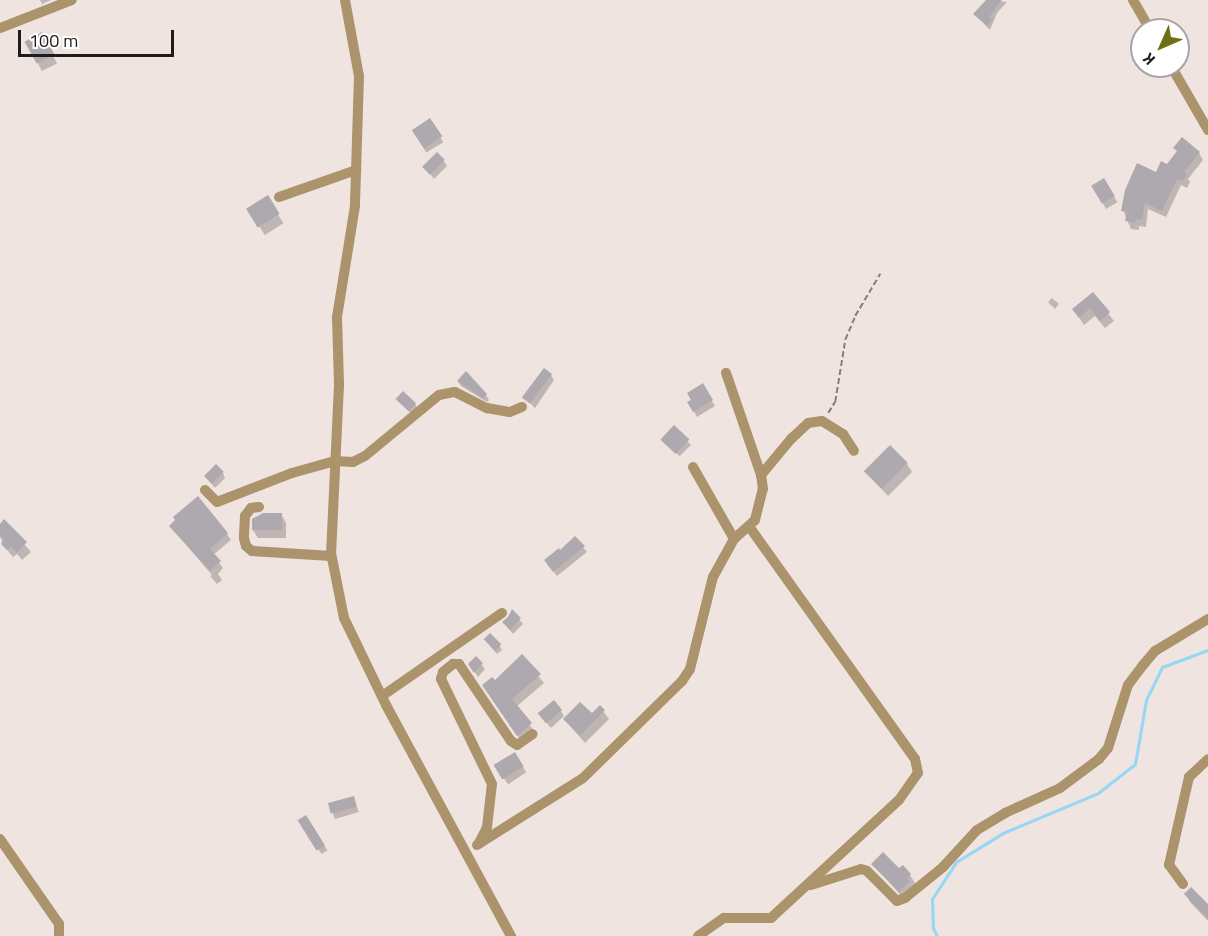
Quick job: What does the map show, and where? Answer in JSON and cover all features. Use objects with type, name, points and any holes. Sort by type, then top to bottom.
[{"type":"street","points":[[0,28],[72,0]]},
{"type":"street","points":[[345,0],[359,76],[355,206],[338,317],[339,385],[331,556],[344,618],[382,696],[511,936]]},
{"type":"street","points":[[1133,0],[1143,18]]},
{"type":"street","points":[[1178,78],[1208,130]]},
{"type":"street","points":[[279,197],[356,170]]},
{"type":"street","points":[[477,844],[578,783],[682,681],[690,669],[713,577],[734,539],[755,520],[763,489],[761,475],[726,373]]},
{"type":"street","points":[[205,490],[217,502],[292,473],[335,461],[353,462],[365,456],[439,395],[455,392],[487,408],[510,412],[522,407]]},
{"type":"street","points":[[761,475],[791,439],[808,423],[822,421],[843,434],[854,451]]},
{"type":"street","points":[[693,467],[734,539]]},
{"type":"street","points":[[259,507],[251,508],[245,516],[246,546],[252,550],[331,556]]},
{"type":"street","points":[[699,936],[724,918],[771,918],[899,800],[918,773],[915,759],[749,526]]},
{"type":"street","points":[[382,696],[502,613]]},
{"type":"street","points":[[808,886],[861,869],[867,871],[897,901],[905,898],[944,867],[977,830],[1005,813],[1060,788],[1099,759],[1108,748],[1128,685],[1144,664],[1155,651],[1208,619]]},
{"type":"street","points":[[467,856],[487,827],[492,784],[441,679],[443,672],[453,664],[459,664],[511,741],[517,745],[533,734]]},
{"type":"street","points":[[1183,884],[1169,865],[1189,777],[1208,759]]},
{"type":"street","points":[[0,839],[59,924],[59,936]]},
{"type":"path","points":[[822,421],[835,402],[845,340],[855,316],[880,274]]},
{"type":"building","points":[[986,0],[1002,0],[989,17],[992,20],[987,26],[973,14]]},
{"type":"building","points":[[42,32],[54,54],[37,64],[25,42]]},
{"type":"building","points":[[430,118],[442,136],[424,149],[412,130]]},
{"type":"building","points":[[1182,137],[1200,152],[1184,172],[1187,173],[1183,181],[1177,179],[1162,211],[1145,203],[1142,220],[1136,219],[1135,223],[1125,221],[1127,212],[1121,211],[1125,190],[1137,163],[1156,172],[1161,161],[1167,164],[1177,151],[1173,148]]},
{"type":"building","points":[[437,152],[445,160],[430,175],[422,167]]},
{"type":"building","points":[[1104,178],[1115,196],[1102,204],[1091,186]]},
{"type":"building","points":[[268,195],[280,214],[258,227],[246,209]]},
{"type":"building","points":[[1093,292],[1110,312],[1100,321],[1090,308],[1079,318],[1072,309]]},
{"type":"building","points":[[544,368],[552,374],[530,404],[522,398]]},
{"type":"building","points":[[466,371],[487,394],[483,398],[457,381]]},
{"type":"building","points":[[703,383],[713,400],[693,412],[687,402],[691,400],[687,393]]},
{"type":"building","points":[[403,391],[416,403],[409,411],[395,399]]},
{"type":"building","points":[[674,425],[689,439],[676,454],[660,440]]},
{"type":"building","points":[[890,445],[908,463],[882,489],[864,471]]},
{"type":"building","points":[[216,464],[224,472],[212,484],[204,476]]},
{"type":"building","points":[[198,496],[228,533],[210,549],[221,561],[210,571],[169,526],[175,520],[173,517]]},
{"type":"building","points":[[263,513],[282,513],[282,530],[252,530],[252,519]]},
{"type":"building","points":[[4,519],[27,542],[17,553],[11,547],[7,550],[1,544],[4,540],[0,537],[0,524]]},
{"type":"building","points":[[575,536],[585,546],[553,572],[544,560],[559,548],[560,550]]},
{"type":"building","points":[[512,609],[521,618],[510,630],[502,622]]},
{"type":"building","points":[[490,633],[501,644],[495,651],[484,639]]},
{"type":"building","points":[[522,654],[541,674],[512,699],[532,723],[517,736],[482,685],[492,677],[495,680]]},
{"type":"building","points":[[476,656],[483,663],[474,673],[468,664]]},
{"type":"building","points":[[554,700],[562,710],[546,723],[538,713]]},
{"type":"building","points":[[580,702],[592,713],[600,705],[605,710],[580,736],[563,719]]},
{"type":"building","points":[[515,752],[524,767],[502,779],[494,765]]},
{"type":"building","points":[[354,796],[357,807],[331,814],[328,803]]},
{"type":"building","points":[[306,815],[325,846],[317,851],[298,820]]},
{"type":"building","points":[[883,852],[899,868],[903,865],[911,874],[907,878],[910,881],[899,892],[871,864]]},
{"type":"building","points":[[1191,887],[1208,904],[1208,919],[1184,894]]},
{"type":"waterway","points":[[937,936],[933,928],[932,899],[956,862],[1003,833],[1098,793],[1135,764],[1146,700],[1162,667],[1208,650]]}]
